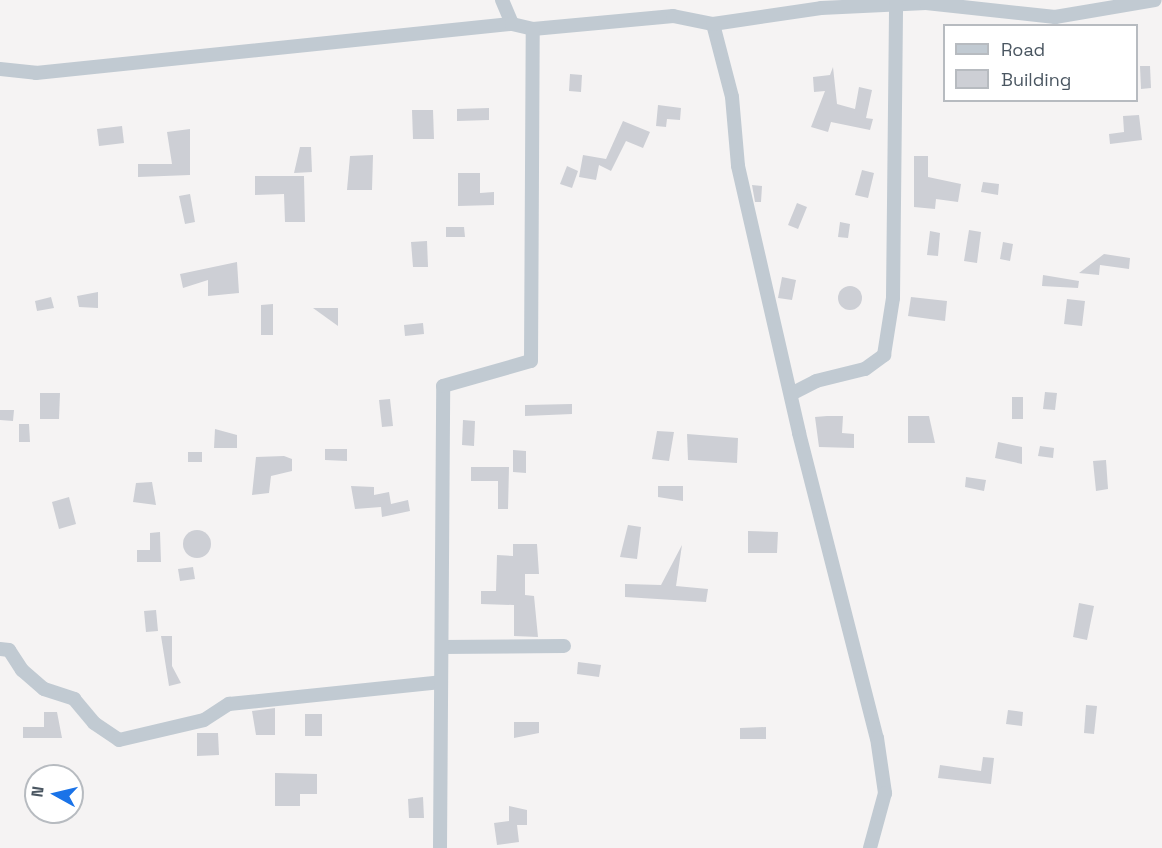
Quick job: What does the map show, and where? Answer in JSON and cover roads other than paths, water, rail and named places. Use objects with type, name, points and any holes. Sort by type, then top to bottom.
[{"type":"street","points":[[502,0],[512,24]]},
{"type":"street","points":[[0,69],[36,73],[512,24],[533,29],[673,16],[713,24],[904,3],[1055,17],[1155,0]]},
{"type":"street","points":[[790,394],[816,381],[865,369],[884,355],[893,298],[904,3]]},
{"type":"street","points":[[713,24],[732,97],[738,166],[790,394],[877,738],[885,793],[870,848]]},
{"type":"street","points":[[440,848],[443,386],[531,361],[533,29]]},
{"type":"street","points":[[442,647],[564,646]]},
{"type":"street","points":[[0,648],[9,650],[22,670],[44,689],[74,699],[94,723],[119,740],[204,720],[230,704],[441,682]]}]
